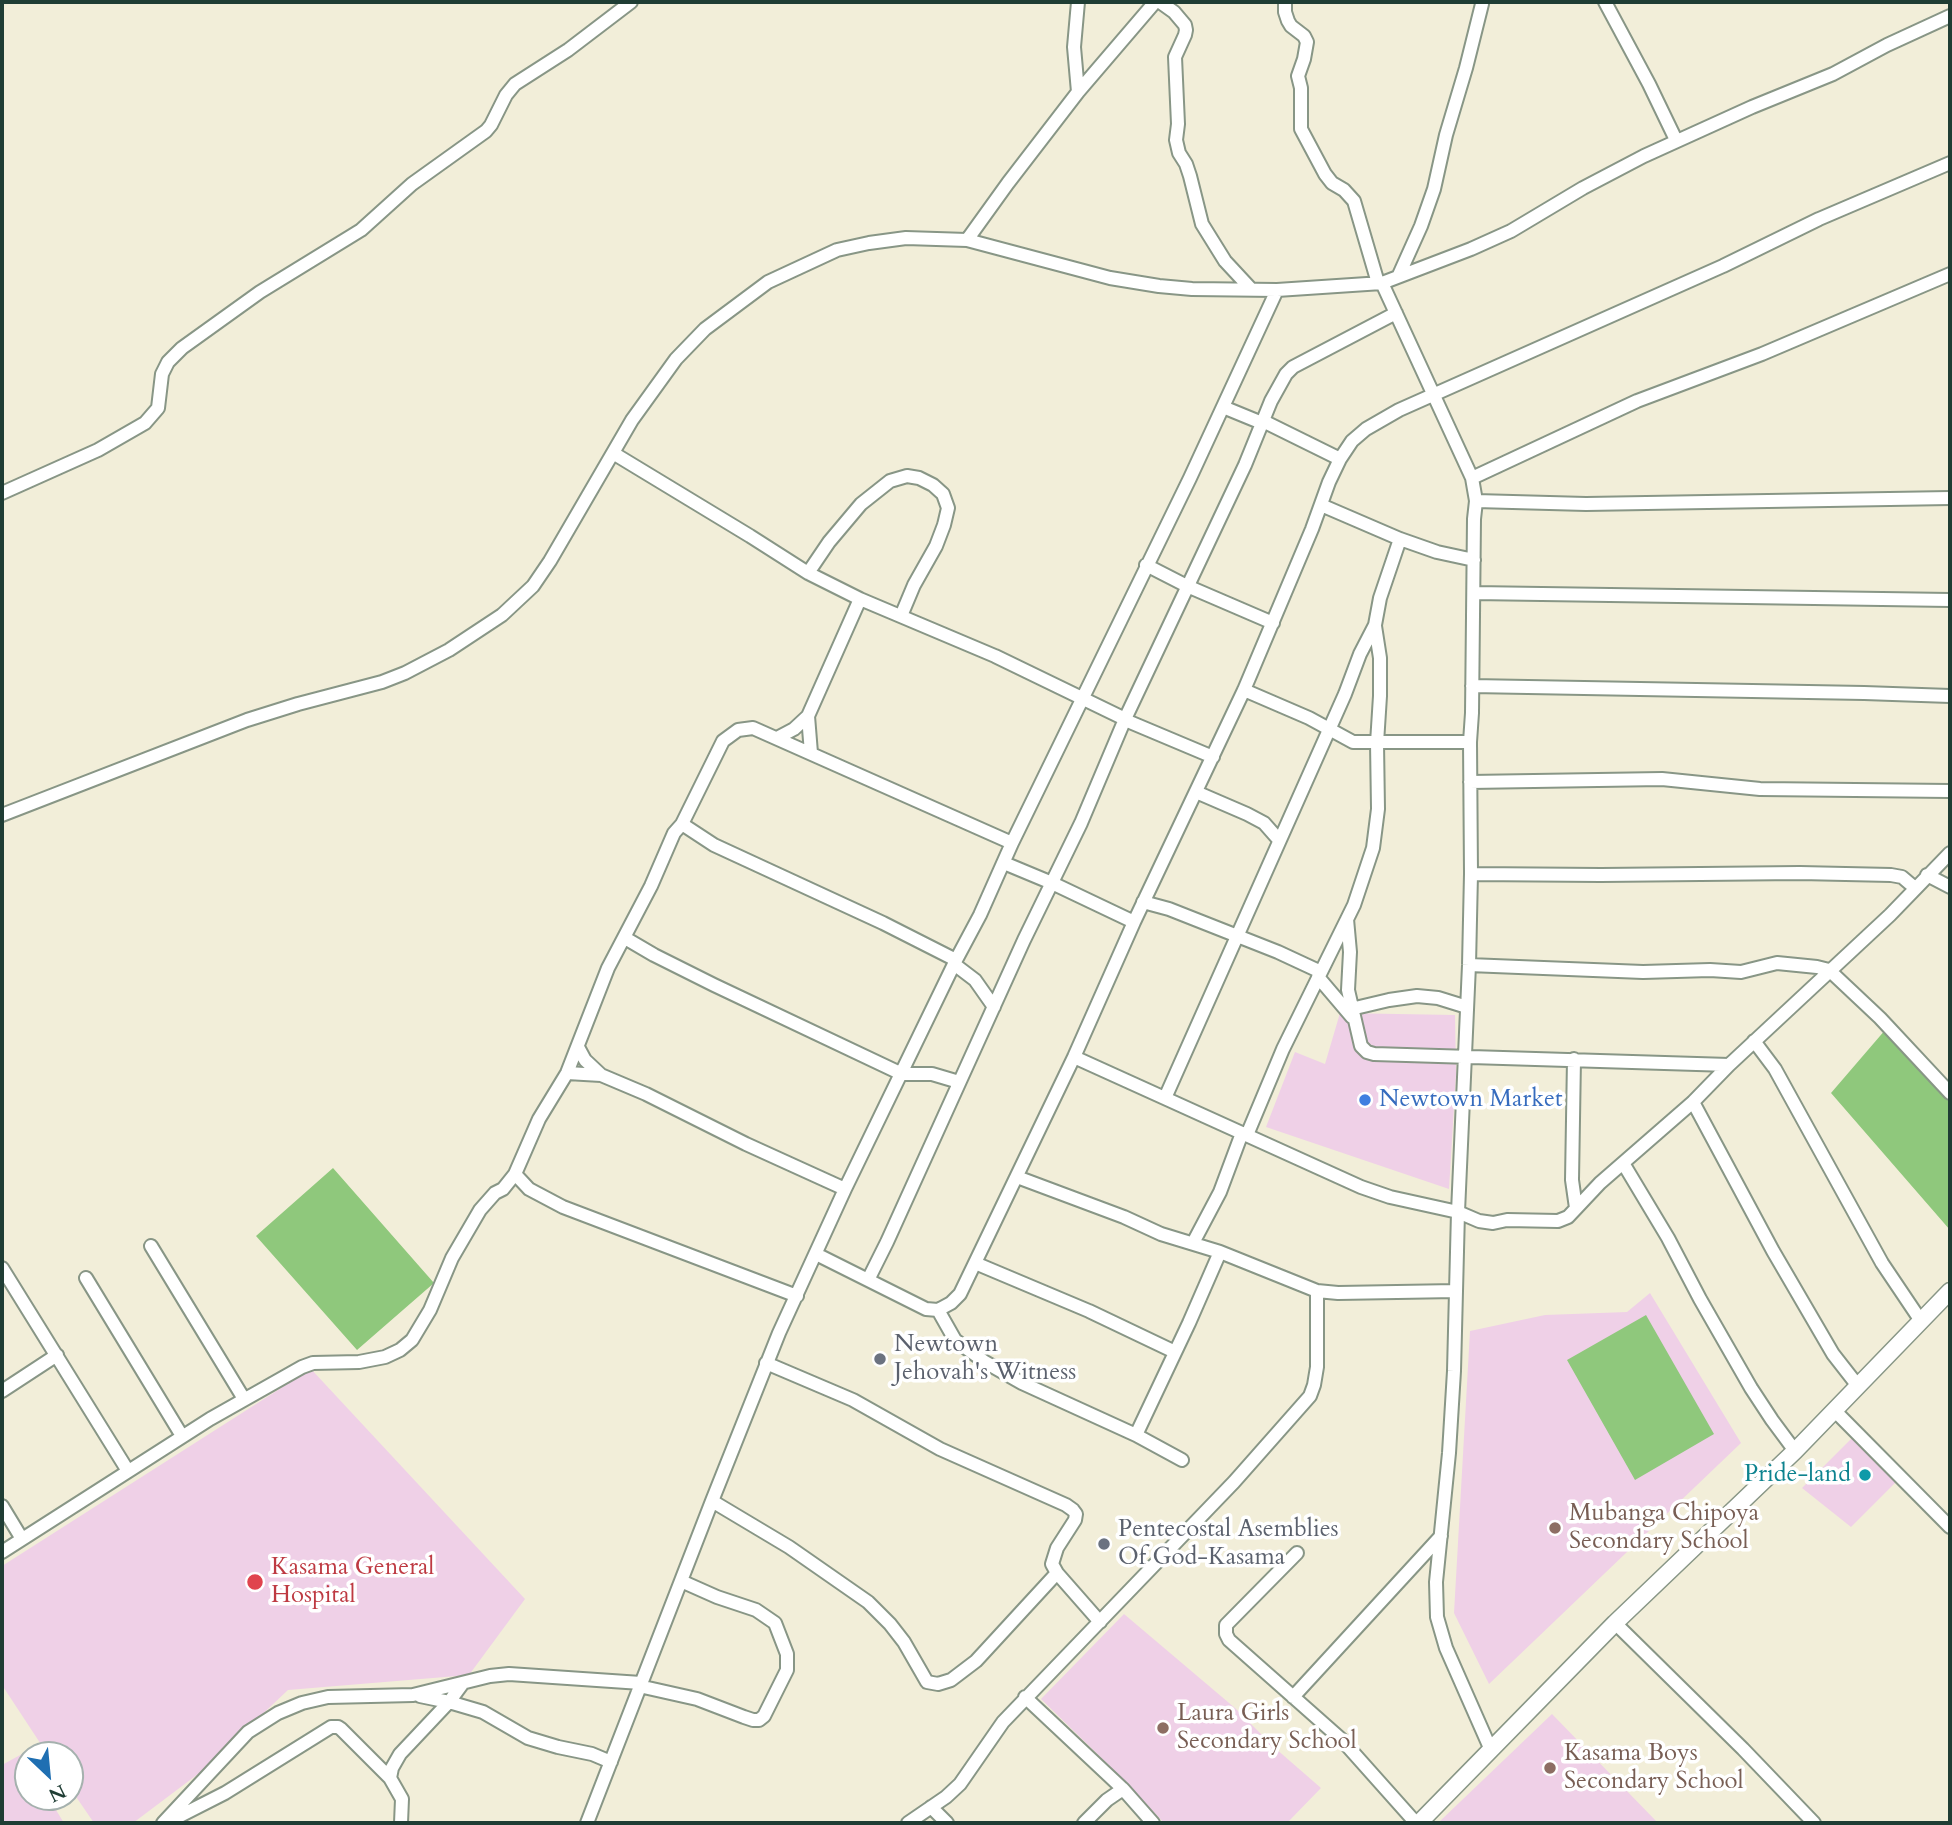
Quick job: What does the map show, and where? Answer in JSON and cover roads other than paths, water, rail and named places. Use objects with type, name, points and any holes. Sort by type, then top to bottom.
[{"type":"main road","points":[[1418,1823],[1615,1623],[1795,1451],[1950,1291]]},
{"type":"street","points":[[2,493],[86,456],[145,423],[158,408],[162,374],[168,362],[182,348],[260,292],[361,230],[412,184],[486,131],[515,84],[568,50],[631,2]]},
{"type":"street","points":[[1078,2],[1074,47],[1078,92]]},
{"type":"street","points":[[967,240],[1078,92],[1157,2],[1174,12],[1185,25],[1185,35],[1175,57],[1178,124],[1176,140],[1190,176],[1202,224],[1226,261],[1251,289]]},
{"type":"street","points":[[1284,2],[1288,21],[1307,42],[1298,76],[1301,88],[1301,129],[1325,174],[1354,201],[1380,283],[1472,478],[1476,500],[1466,1057],[1451,1412],[1436,1582],[1437,1617],[1446,1648],[1491,1750]]},
{"type":"street","points":[[1608,3],[1676,140]]},
{"type":"street","points":[[1399,275],[1421,226],[1434,188],[1482,4]]},
{"type":"street","points":[[2,816],[247,720],[405,673],[449,650],[502,615],[533,586],[550,561],[632,420],[676,359],[705,329],[768,282],[812,260],[848,247],[906,239],[967,240],[1110,278],[1159,286],[1278,290],[1380,283],[1511,231],[1583,188],[1676,140],[1833,74],[1950,16]]},
{"type":"street","points":[[816,1254],[926,1309],[938,1310],[960,1294],[1074,1057],[1143,902],[1244,691],[1340,459],[1352,441],[1366,429],[1399,410],[1723,266],[1819,219],[1950,163]]},
{"type":"street","points":[[1472,478],[1637,401],[1762,354],[1950,274]]},
{"type":"street","points":[[587,1823],[766,1363],[845,1189],[980,915],[1012,843],[1278,290]]},
{"type":"street","points":[[868,1280],[1286,374],[1396,313]]},
{"type":"street","points":[[1223,407],[1263,422],[1340,459]]},
{"type":"street","points":[[613,453],[808,573],[860,599],[995,656],[1125,720],[1213,757]]},
{"type":"street","points":[[808,573],[829,542],[861,504],[890,481],[907,476],[919,478],[943,494],[948,508],[936,546],[914,585],[901,616]]},
{"type":"street","points":[[1476,500],[1586,504],[1950,498]]},
{"type":"street","points":[[1321,505],[1437,552],[1474,560]]},
{"type":"street","points":[[1165,1098],[1375,625],[1380,598],[1400,538]]},
{"type":"street","points":[[1146,565],[1273,623]]},
{"type":"street","points":[[1474,593],[1950,600]]},
{"type":"street","points":[[777,738],[794,729],[808,716],[860,599]]},
{"type":"street","points":[[1192,1243],[1220,1192],[1283,1049],[1354,905],[1366,872],[1376,829],[1380,667],[1375,625]]},
{"type":"street","points":[[1472,686],[1950,696]]},
{"type":"street","points":[[1244,691],[1283,706],[1353,742],[1470,741]]},
{"type":"street","points":[[808,716],[811,754]]},
{"type":"street","points":[[2,1552],[182,1436],[302,1367],[313,1363],[385,1357],[412,1340],[430,1310],[452,1258],[467,1231],[488,1200],[503,1189],[515,1174],[539,1119],[567,1073],[608,968],[660,868],[674,833],[682,824],[727,737],[738,730],[753,728],[1012,843]]},
{"type":"street","points":[[1470,782],[1662,779],[1760,789],[1950,791]]},
{"type":"street","points":[[1196,792],[1256,819],[1279,840]]},
{"type":"street","points":[[682,824],[714,845],[883,923],[955,962],[975,980],[994,1007]]},
{"type":"street","points":[[1074,1057],[1360,1187],[1390,1197],[1458,1212],[1479,1221],[1558,1221],[1568,1217],[1600,1183],[1693,1102],[1754,1041],[1890,915],[1950,853]]},
{"type":"street","points":[[1004,863],[1134,922]]},
{"type":"street","points":[[1471,874],[1891,875],[1902,877],[1915,888]]},
{"type":"street","points":[[1927,875],[1950,887]]},
{"type":"street","points":[[1143,902],[1169,909],[1278,952],[1319,974],[1352,1014]]},
{"type":"street","points":[[1347,919],[1350,952],[1348,990],[1361,1046],[1367,1052],[1729,1065]]},
{"type":"street","points":[[625,938],[714,985],[902,1074],[932,1074],[959,1082]]},
{"type":"street","points":[[1469,965],[1643,972],[1741,972],[1777,963],[1795,963],[1829,970],[1880,1018],[1950,1093]]},
{"type":"street","points":[[1352,1014],[1389,1000],[1417,996],[1438,998],[1467,1007]]},
{"type":"street","points":[[1754,1041],[1775,1069],[1882,1263],[1921,1321]]},
{"type":"street","points":[[578,1047],[585,1060],[601,1075]]},
{"type":"street","points":[[1574,1059],[1572,1180],[1576,1208]]},
{"type":"street","points":[[567,1073],[601,1075],[845,1189]]},
{"type":"street","points":[[1693,1102],[1767,1241],[1833,1354],[1858,1385]]},
{"type":"street","points":[[1623,1163],[1745,1377],[1795,1451]]},
{"type":"street","points":[[515,1174],[529,1189],[564,1208],[797,1296]]},
{"type":"street","points":[[1017,1177],[1124,1217],[1161,1234],[1220,1252],[1317,1291],[1456,1292]]},
{"type":"street","points":[[503,1189],[529,1189]]},
{"type":"street","points":[[151,1246],[244,1399]]},
{"type":"street","points":[[1136,1434],[1220,1252]]},
{"type":"street","points":[[975,1263],[1089,1311],[1175,1352]]},
{"type":"street","points":[[2,1268],[128,1471]]},
{"type":"street","points":[[86,1278],[182,1436]]},
{"type":"street","points":[[908,1823],[960,1784],[1003,1722],[1025,1697],[1234,1482],[1310,1396],[1317,1367],[1317,1291]]},
{"type":"street","points":[[938,1310],[955,1340],[985,1362],[1022,1383],[1136,1434],[1182,1460]]},
{"type":"street","points":[[2,1391],[57,1355]]},
{"type":"street","points":[[766,1363],[853,1400],[940,1450],[1073,1510],[1076,1514],[1075,1520],[1057,1548],[1052,1564],[1056,1573],[1100,1622]]},
{"type":"street","points":[[1835,1409],[1950,1527]]},
{"type":"street","points":[[712,1501],[789,1547],[867,1602],[904,1642],[927,1682],[938,1684],[951,1680],[976,1661],[1056,1573]]},
{"type":"street","points":[[2,1506],[22,1539]]},
{"type":"street","points":[[1293,1697],[1441,1536]]},
{"type":"street","points":[[1297,1553],[1226,1625],[1226,1634],[1229,1640],[1342,1740],[1418,1823]]},
{"type":"street","points":[[164,1823],[235,1744],[264,1721],[302,1703],[328,1697],[413,1695],[490,1676],[509,1674],[640,1684],[697,1699],[759,1720],[764,1716],[787,1670],[788,1654],[775,1623],[756,1609],[717,1597],[681,1581]]},
{"type":"street","points":[[1615,1623],[1814,1823]]},
{"type":"street","points":[[390,1778],[400,1754],[449,1702],[463,1683]]},
{"type":"street","points":[[413,1695],[482,1712],[528,1738],[592,1754],[611,1762]]},
{"type":"street","points":[[1025,1697],[1123,1789],[1153,1823]]},
{"type":"street","points":[[164,1823],[225,1793],[331,1727],[341,1729],[390,1778],[402,1799],[401,1823]]},
{"type":"street","points":[[1084,1823],[1107,1800],[1123,1789]]},
{"type":"street","points":[[931,1807],[947,1823]]},
{"type":"place","name":"Newtown Market","points":[[1365,1100]]},
{"type":"place","name":"Newtown Jehovah's Witness","points":[[880,1359]]},
{"type":"place","name":"Pride-land","points":[[1865,1475]]},
{"type":"place","name":"Mubanga Chipoya Secondary School","points":[[1555,1528]]},
{"type":"place","name":"Pentecostal Asemblies Of God-Kasama","points":[[1104,1544]]},
{"type":"place","name":"Kasama General Hospital","points":[[255,1582]]},
{"type":"place","name":"Laura Girls Secondary School","points":[[1163,1728]]},
{"type":"place","name":"Kasama Boys Secondary School","points":[[1550,1768]]}]
